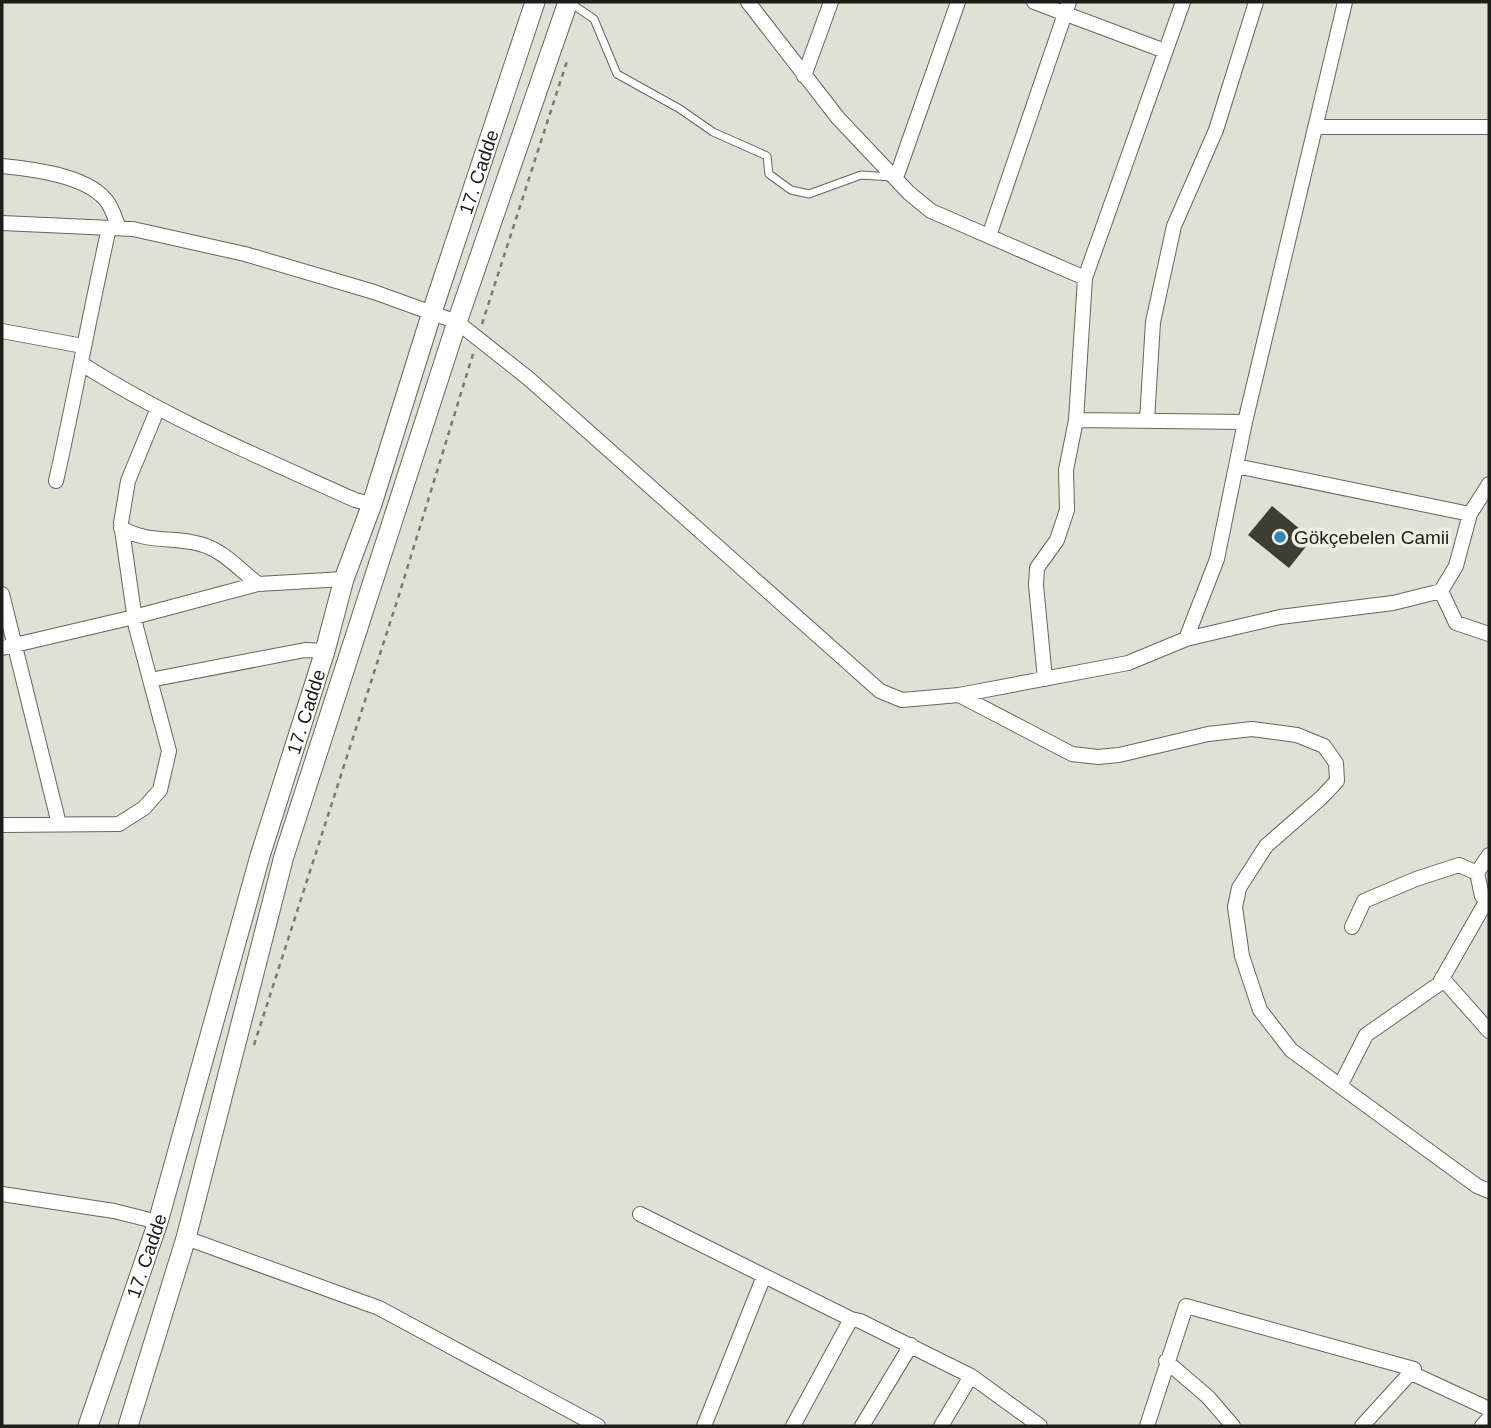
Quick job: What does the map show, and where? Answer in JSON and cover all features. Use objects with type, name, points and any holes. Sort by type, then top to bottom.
[{"type":"street","name":"17. Cadde","points":[[88,1426],[159,1222],[260,856],[345,579],[372,504],[432,312],[535,2]]},
{"type":"street","name":"17. Cadde","points":[[128,1426],[186,1238],[284,856],[457,322],[569,2]]},
{"type":"street","points":[[748,2],[838,118],[909,193],[930,211],[1085,278]]},
{"type":"street","points":[[804,76],[831,2]]},
{"type":"street","points":[[896,177],[958,2]]},
{"type":"street","points":[[1034,2],[1067,8],[1165,51]]},
{"type":"street","points":[[1045,679],[1036,585],[1037,568],[1056,540],[1067,509],[1066,470],[1076,420],[1085,278],[1182,2]]},
{"type":"street","points":[[1147,420],[1153,322],[1174,226],[1216,130],[1256,2]]},
{"type":"street","points":[[1186,639],[1217,559],[1245,422],[1345,2]]},
{"type":"street","points":[[989,236],[1067,8]]},
{"type":"street","points":[[1315,127],[1489,127]]},
{"type":"street","points":[[2,166],[31,169],[86,184],[106,199],[114,228],[83,346],[82,364],[56,481]]},
{"type":"street","points":[[2,223],[133,229],[245,254],[374,292],[457,322],[528,378],[880,691],[902,700],[959,695],[1128,663],[1186,639],[1280,617],[1394,603],[1441,591],[1456,566],[1470,514],[1489,484]]},
{"type":"street","points":[[2,331],[83,346]]},
{"type":"street","points":[[82,364],[126,392],[236,447],[355,500],[372,504]]},
{"type":"street","points":[[2,825],[119,824],[144,808],[160,790],[169,751],[134,617],[121,528],[128,481],[158,408]]},
{"type":"street","points":[[1076,420],[1245,422]]},
{"type":"street","points":[[1236,466],[1470,514]]},
{"type":"street","points":[[121,528],[138,537],[201,544],[221,553],[258,584]]},
{"type":"street","points":[[8,646],[134,617],[258,584],[345,579]]},
{"type":"street","points":[[1441,591],[1456,623],[1489,634]]},
{"type":"street","points":[[2,594],[8,646],[59,824]]},
{"type":"street","points":[[150,680],[305,650],[325,651]]},
{"type":"street","points":[[959,695],[1072,754],[1098,757],[1119,755],[1208,734],[1252,729],[1297,735],[1324,746],[1336,763],[1337,781],[1266,846],[1239,888],[1235,907],[1242,956],[1260,1010],[1291,1050],[1477,1186],[1489,1191]]},
{"type":"street","points":[[1476,873],[1489,855]]},
{"type":"street","points":[[1352,927],[1364,901],[1416,879],[1459,865],[1476,873]]},
{"type":"street","points":[[1340,1086],[1366,1035],[1439,984],[1488,901],[1482,896],[1476,873]]},
{"type":"street","points":[[1442,978],[1489,1031]]},
{"type":"street","points":[[2,1194],[114,1211],[159,1222]]},
{"type":"street","points":[[640,1214],[971,1376],[1040,1426]]},
{"type":"street","points":[[186,1238],[379,1308],[598,1426]]},
{"type":"street","points":[[704,1426],[764,1276]]},
{"type":"street","points":[[1147,1426],[1186,1306],[1412,1371],[1489,1409]]},
{"type":"street","points":[[793,1426],[851,1319]]},
{"type":"street","points":[[862,1426],[911,1345]]},
{"type":"street","points":[[1167,1361],[1208,1396],[1233,1426]]},
{"type":"street","points":[[1362,1426],[1412,1371]]},
{"type":"street","points":[[941,1426],[971,1376]]},
{"type":"street","points":[[1482,1426],[1489,1418]]},
{"type":"lane","points":[[569,2],[594,19],[617,74],[680,109],[713,132],[767,156],[769,174],[791,190],[809,194],[861,175],[896,177]]},
{"type":"path","points":[[252,1053],[570,51]]},
{"type":"building","name":"Gökçebelen Camii","points":[[1272,506],[1312,539],[1289,568],[1248,535]]},
{"type":"place","name":"Gökçebelen Camii","points":[[1280,537]]}]
